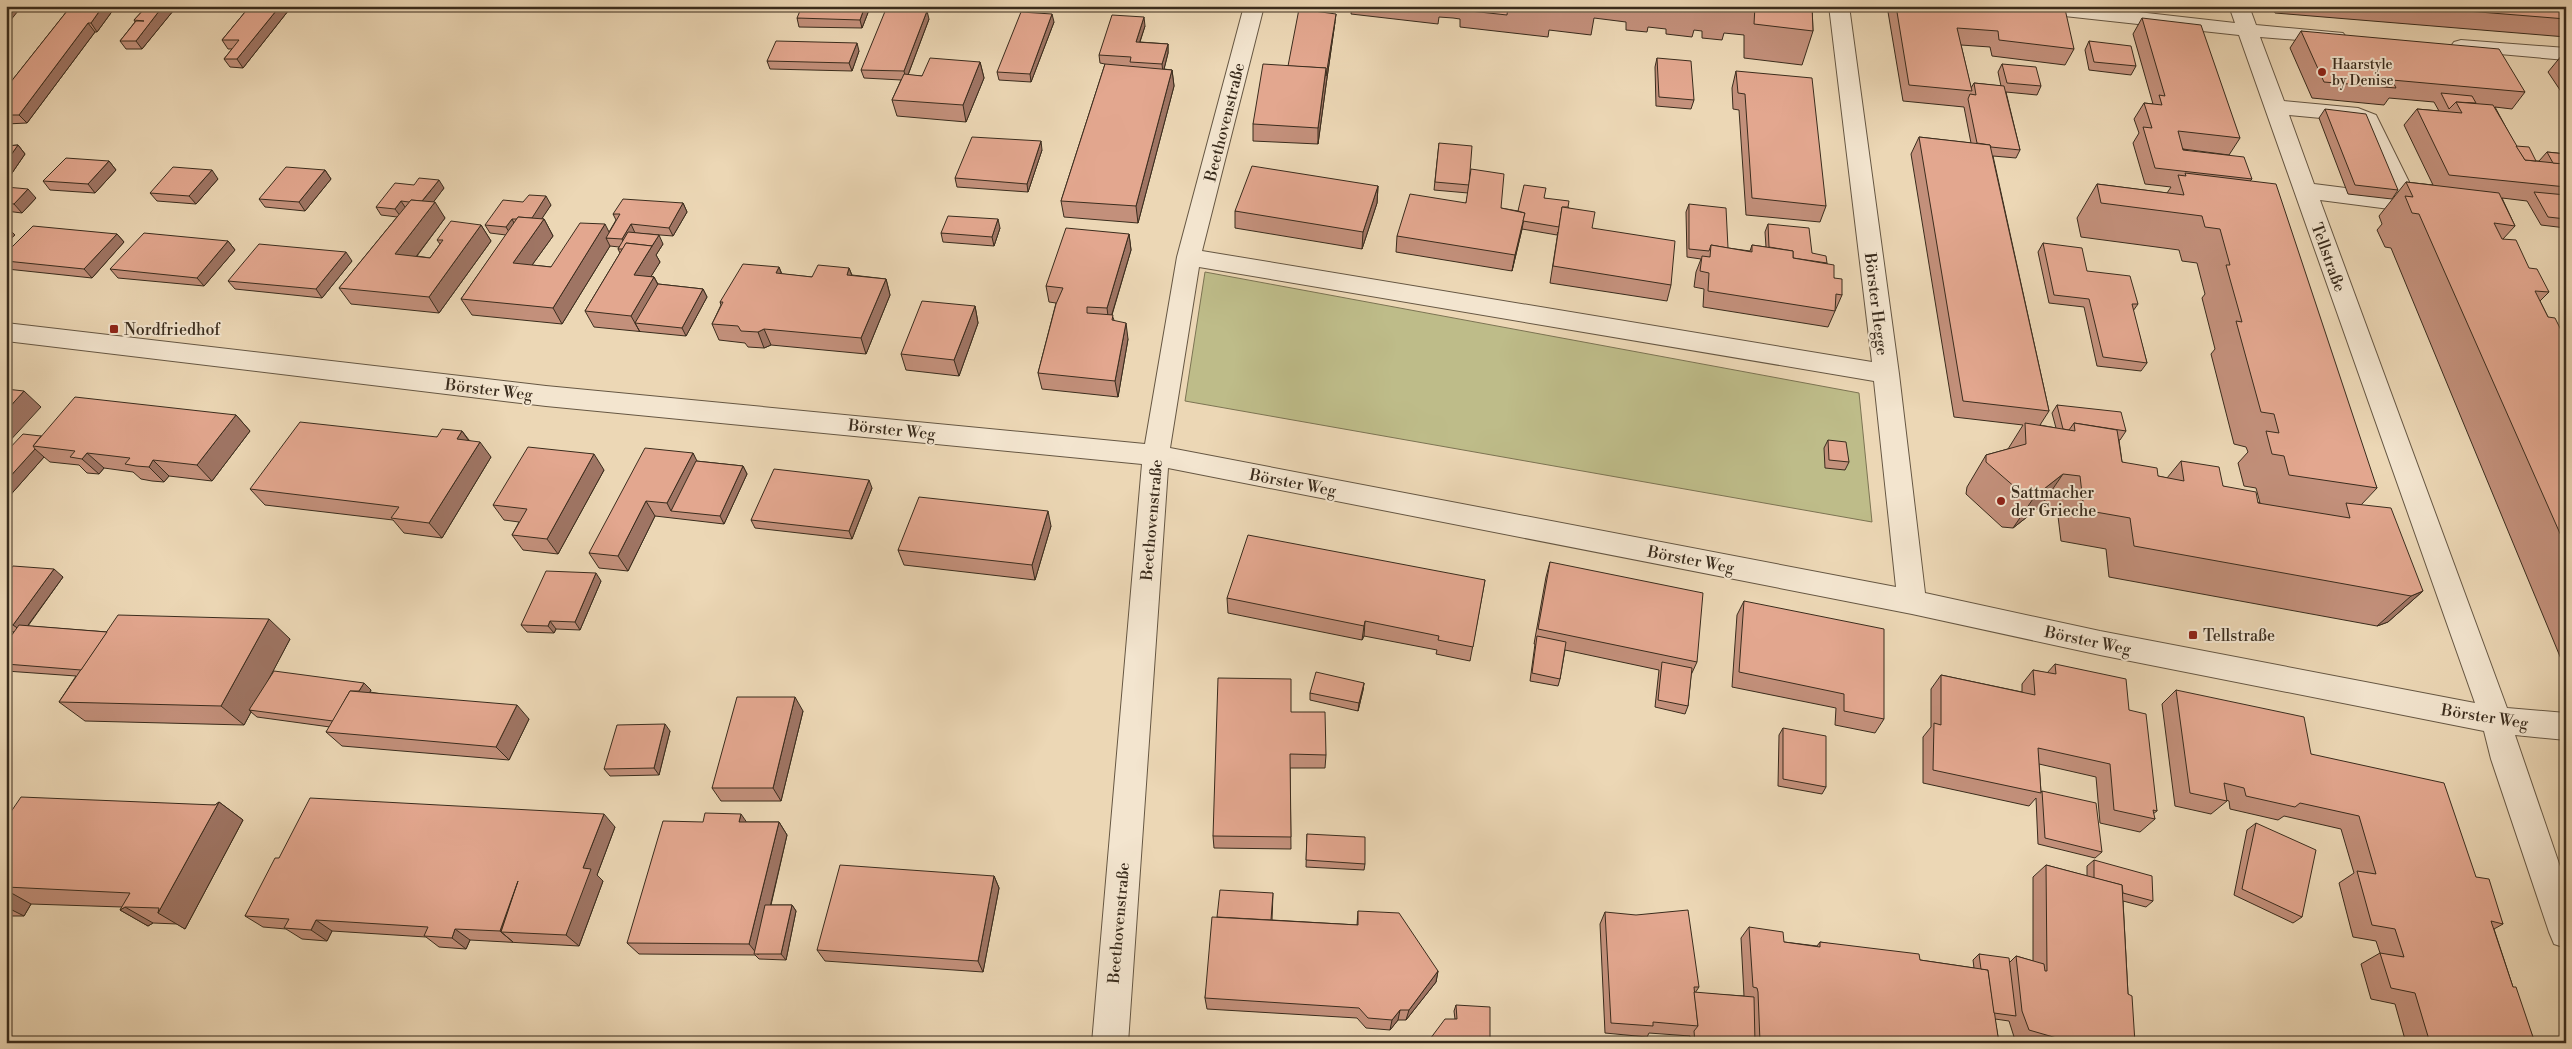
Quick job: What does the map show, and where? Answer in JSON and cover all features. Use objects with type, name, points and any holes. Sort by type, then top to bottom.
[{"type":"street","name":"Beethovenstraße","points":[[1110,1043],[1113,983],[1156,455],[1189,257],[1254,6]]},
{"type":"street","name":"Börster Hegge","points":[[1839,6],[1886,374],[1912,602]]},
{"type":"street","points":[[2027,6],[2243,18],[2357,38]]},
{"type":"street","name":"Tellstraße","points":[[2243,18],[2496,720],[2506,759],[2566,932]]},
{"type":"street","points":[[2446,45],[2566,54]]},
{"type":"street","points":[[2275,106],[2358,115],[2368,120],[2405,196],[2405,202],[2359,199],[2305,190]]},
{"type":"street","points":[[1189,257],[1886,374]]},
{"type":"street","name":"Börster Weg","points":[[6,332],[546,396],[1156,455],[1912,602],[2109,645],[2496,720],[2566,727]]},
{"type":"shaded area","points":[[1205,272],[1859,393],[1872,522],[1185,401]]},
{"type":"building","points":[[71,6],[103,6],[91,23],[88,23],[19,115],[6,115],[6,88]]},
{"type":"building","points":[[147,6],[163,6],[136,41],[120,41],[136,21],[144,21],[134,20]]},
{"type":"building","points":[[250,6],[280,6],[237,59],[224,59],[239,40],[222,40]]},
{"type":"building","points":[[802,6],[865,6],[860,20],[797,18]]},
{"type":"building","points":[[1462,6],[1508,6],[1507,15],[1461,10]]},
{"type":"building","points":[[1755,6],[1812,6],[1813,31],[1754,24]]},
{"type":"building","points":[[1896,6],[2037,6],[2065,9],[2074,49],[1999,40],[1998,31],[1957,28],[1972,91],[1909,85]]},
{"type":"building","points":[[2405,6],[2566,6],[2566,19]]},
{"type":"building","points":[[886,9],[927,11],[904,71],[861,70]]},
{"type":"building","points":[[1299,9],[1336,14],[1326,76],[1326,68],[1288,66]]},
{"type":"building","points":[[1021,12],[1052,14],[1030,74],[997,72]]},
{"type":"building","points":[[1112,15],[1144,17],[1136,42],[1168,44],[1162,64],[1130,62],[1131,57],[1099,55]]},
{"type":"building","points":[[2142,18],[2201,25],[2240,138],[2178,131],[2183,150],[2244,157],[2252,179],[2155,168],[2143,127],[2152,128],[2144,103],[2162,105],[2159,95],[2165,96]]},
{"type":"building","points":[[2301,31],[2499,49],[2525,92],[2392,80],[2396,88],[2324,82]]},
{"type":"building","points":[[776,41],[857,43],[849,63],[767,61]]},
{"type":"building","points":[[2089,41],[2131,46],[2136,66],[2094,62]]},
{"type":"building","points":[[930,58],[980,62],[963,105],[892,100],[904,74],[922,76]]},
{"type":"building","points":[[1657,58],[1691,61],[1694,100],[1659,97]]},
{"type":"building","points":[[1105,64],[1172,70],[1136,206],[1061,201]]},
{"type":"building","points":[[1263,64],[1326,68],[1318,128],[1253,124]]},
{"type":"building","points":[[2002,64],[2036,67],[2041,86],[2007,83]]},
{"type":"building","points":[[1736,71],[1812,78],[1826,206],[1752,198],[1745,94],[1738,93]]},
{"type":"building","points":[[1974,83],[2004,86],[2020,150],[1991,147],[1990,145],[1977,143],[1968,99],[1970,94],[1976,95]]},
{"type":"building","points":[[2441,93],[2472,96],[2476,103],[2456,102],[2449,109]]},
{"type":"building","points":[[2456,102],[2493,105],[2525,160],[2566,165],[2566,187],[2449,175],[2417,109],[2462,113]]},
{"type":"building","points":[[2325,109],[2366,114],[2398,190],[2355,185]]},
{"type":"building","points":[[972,137],[1041,141],[1027,184],[955,178]]},
{"type":"building","points":[[1919,137],[1990,145],[2049,411],[1963,401]]},
{"type":"building","points":[[1439,143],[1472,146],[1469,185],[1435,182]]},
{"type":"building","points":[[18,145],[6,162],[6,146]]},
{"type":"building","points":[[2516,146],[2529,147],[2536,161],[2525,160]]},
{"type":"building","points":[[2547,152],[2566,154],[2566,165],[2553,163]]},
{"type":"building","points":[[66,158],[109,161],[88,184],[43,181]]},
{"type":"building","points":[[1252,166],[1378,186],[1363,232],[1235,211]]},
{"type":"building","points":[[173,167],[212,170],[189,196],[150,193]]},
{"type":"building","points":[[286,167],[325,170],[299,202],[259,199]]},
{"type":"building","points":[[1471,169],[1504,174],[1501,208],[1525,213],[1515,255],[1397,236],[1410,194],[1466,203]]},
{"type":"building","points":[[2185,173],[2276,184],[2377,488],[2289,475],[2284,456],[2272,454],[2266,431],[2279,433],[2274,414],[2261,412],[2236,321],[2242,322],[2226,265],[2230,265],[2220,229],[2205,227],[2202,216],[2101,203],[2097,184],[2184,195],[2178,175],[2186,176]]},
{"type":"building","points":[[419,178],[439,180],[422,201],[401,201],[395,209],[376,207],[395,183],[414,185]]},
{"type":"building","points":[[2406,182],[2499,193],[2515,226],[2494,223],[2502,239],[2516,240],[2529,268],[2537,269],[2549,292],[2535,291],[2548,317],[2555,318],[2566,340],[2566,547],[2419,214],[2412,213],[2405,196],[2413,197]]},
{"type":"building","points":[[1524,185],[1546,188],[1544,198],[1569,201],[1568,207],[1562,207],[1559,227],[1523,221],[1525,213],[1518,211]]},
{"type":"building","points":[[6,187],[28,189],[14,204],[6,203]]},
{"type":"building","points":[[2534,192],[2566,195],[2566,219],[2548,217]]},
{"type":"building","points":[[529,195],[546,196],[532,218],[518,217],[517,219],[512,219],[506,227],[485,225],[503,200],[523,202]]},
{"type":"building","points":[[623,199],[683,203],[669,228],[631,224],[622,239],[606,238],[620,214],[613,214]]},
{"type":"building","points":[[411,200],[435,202],[395,254],[430,258],[443,240],[437,240],[451,221],[481,225],[429,297],[339,288]]},
{"type":"building","points":[[1689,204],[1726,208],[1728,248],[1711,245],[1709,251],[1689,249]]},
{"type":"building","points":[[1562,207],[1595,212],[1592,228],[1675,241],[1671,285],[1553,266]]},
{"type":"building","points":[[948,216],[998,219],[992,237],[941,233]]},
{"type":"building","points":[[518,217],[544,219],[513,263],[551,267],[580,223],[605,224],[553,308],[461,299]]},
{"type":"building","points":[[1768,224],[1809,228],[1812,253],[1826,256],[1827,263],[1793,258],[1793,251],[1769,247]]},
{"type":"building","points":[[33,226],[117,234],[84,269],[6,261],[6,253]]},
{"type":"building","points":[[1066,228],[1129,234],[1107,308],[1087,307],[1087,313],[1113,315],[1112,320],[1126,323],[1115,381],[1038,373],[1056,304],[1063,288],[1046,286]]},
{"type":"building","points":[[628,232],[659,235],[652,246],[626,243],[623,249],[618,249]]},
{"type":"building","points":[[144,233],[228,241],[197,278],[110,269]]},
{"type":"building","points":[[626,243],[652,246],[634,275],[654,277],[631,316],[585,311]]},
{"type":"building","points":[[2043,243],[2082,248],[2087,271],[2130,276],[2138,304],[2132,304],[2147,363],[2103,357],[2089,299],[2054,295]]},
{"type":"building","points":[[259,244],[346,252],[316,289],[228,281]]},
{"type":"building","points":[[1711,245],[1752,252],[1752,245],[1793,251],[1793,258],[1834,265],[1834,278],[1842,279],[1842,295],[1836,294],[1835,311],[1708,291],[1709,273],[1700,271],[1702,256],[1710,257]]},
{"type":"building","points":[[743,264],[779,267],[776,273],[812,277],[818,265],[849,268],[847,275],[886,279],[861,338],[764,329],[758,332],[741,331],[738,326],[712,324],[723,302],[720,302]]},
{"type":"building","points":[[658,284],[703,289],[682,328],[635,323]]},
{"type":"building","points":[[922,301],[975,306],[954,360],[901,354]]},
{"type":"building","points":[[6,389],[24,391],[6,411]]},
{"type":"building","points":[[75,397],[236,415],[197,465],[153,460],[149,467],[136,466],[125,464],[130,458],[87,453],[82,459],[70,457],[75,451],[33,446]]},
{"type":"building","points":[[2057,405],[2121,412],[2126,431],[2074,423],[2069,430],[2063,429]]},
{"type":"building","points":[[300,422],[437,437],[442,429],[462,431],[457,439],[480,442],[429,523],[391,518],[399,507],[250,489]]},
{"type":"building","points":[[2025,423],[2075,431],[2074,423],[2117,430],[2122,462],[2157,468],[2158,476],[2184,481],[2181,461],[2219,467],[2223,486],[2256,492],[2258,503],[2350,518],[2346,503],[2391,508],[2423,591],[2411,596],[2134,546],[2130,518],[2084,510],[2080,476],[2063,474],[2035,496],[2024,495],[1986,462],[1986,455],[2026,444]]},
{"type":"building","points":[[23,434],[41,436],[33,446],[35,449],[6,481],[6,452]]},
{"type":"building","points":[[1828,440],[1846,442],[1849,462],[1829,460]]},
{"type":"building","points":[[528,447],[594,454],[547,539],[512,535],[527,509],[493,505]]},
{"type":"building","points":[[645,448],[693,453],[667,503],[646,501],[618,556],[589,553]]},
{"type":"building","points":[[696,461],[743,466],[720,516],[671,511]]},
{"type":"building","points":[[774,469],[869,480],[849,531],[751,520]]},
{"type":"building","points":[[919,497],[1048,511],[1032,565],[898,550]]},
{"type":"building","points":[[1248,535],[1485,580],[1473,647],[1438,640],[1439,636],[1365,621],[1364,626],[1227,598]]},
{"type":"building","points":[[1550,562],[1703,593],[1697,662],[1538,629]]},
{"type":"building","points":[[13,566],[54,569],[13,625],[6,624],[6,575]]},
{"type":"building","points":[[546,571],[596,573],[575,622],[550,621],[548,626],[521,625]]},
{"type":"building","points":[[1744,601],[1884,629],[1884,719],[1844,711],[1844,694],[1739,672]]},
{"type":"building","points":[[118,615],[269,619],[221,706],[59,702]]},
{"type":"building","points":[[19,625],[107,632],[81,670],[6,664],[6,643]]},
{"type":"building","points":[[1537,636],[1566,642],[1560,679],[1532,673]]},
{"type":"building","points":[[1662,662],[1692,668],[1688,706],[1658,700]]},
{"type":"building","points":[[2055,664],[2126,679],[2129,710],[2146,714],[2157,811],[2153,810],[2155,819],[2114,810],[2110,764],[2038,748],[2041,793],[1933,770],[1934,723],[1941,725],[1941,675],[2035,695],[2033,670],[2056,674]]},
{"type":"building","points":[[274,671],[364,683],[359,691],[350,691],[333,721],[249,710]]},
{"type":"building","points":[[1316,672],[1364,683],[1359,703],[1310,693]]},
{"type":"building","points":[[1218,678],[1291,679],[1291,712],[1325,712],[1326,755],[1290,754],[1291,837],[1213,836]]},
{"type":"building","points":[[2176,690],[2304,717],[2311,754],[2444,783],[2476,877],[2489,879],[2503,924],[2491,921],[2513,987],[2516,987],[2534,1040],[2530,1039],[2532,1043],[2430,1043],[2415,993],[2391,988],[2380,953],[2404,957],[2395,929],[2372,925],[2357,871],[2376,874],[2359,816],[2300,803],[2295,807],[2246,796],[2244,788],[2224,783],[2227,801],[2190,793]]},
{"type":"building","points":[[350,691],[517,705],[496,747],[326,732]]},
{"type":"building","points":[[737,697],[795,697],[773,788],[712,788]]},
{"type":"building","points":[[665,724],[654,768],[604,769],[617,725]]},
{"type":"building","points":[[1783,728],[1826,736],[1826,787],[1783,779]]},
{"type":"building","points":[[2042,791],[2096,803],[2102,852],[2045,838]]},
{"type":"building","points":[[21,797],[215,805],[219,802],[158,913],[159,908],[125,907],[120,910],[130,893],[6,887],[6,819]]},
{"type":"building","points":[[310,798],[604,814],[583,868],[591,869],[566,935],[501,932],[518,881],[500,931],[455,929],[452,938],[424,936],[428,927],[316,920],[311,930],[284,928],[289,919],[245,916],[275,858],[279,858]]},
{"type":"building","points":[[705,813],[741,814],[739,822],[779,822],[749,944],[627,943],[663,821],[703,822]]},
{"type":"building","points":[[2256,823],[2316,850],[2302,917],[2242,889]]},
{"type":"building","points":[[1307,834],[1365,837],[1365,864],[1306,860]]},
{"type":"building","points":[[2094,860],[2152,876],[2153,901],[2123,893],[2122,885],[2094,878]]},
{"type":"building","points":[[840,865],[994,876],[978,961],[817,950]]},
{"type":"building","points":[[2046,865],[2122,885],[2128,994],[2132,996],[2135,1043],[2074,1043],[2029,1030],[2022,1011],[2016,956],[2044,964],[2045,971],[2047,971]]},
{"type":"building","points":[[1220,890],[1273,893],[1271,920],[1217,917]]},
{"type":"building","points":[[765,905],[792,905],[781,954],[754,954]]},
{"type":"building","points":[[1688,910],[1699,987],[1694,987],[1698,1026],[1653,1022],[1653,1026],[1611,1023],[1605,912],[1636,915]]},
{"type":"building","points":[[1358,911],[1399,913],[1438,971],[1409,1010],[1400,1010],[1392,1020],[1368,1018],[1359,1008],[1205,998],[1212,917],[1358,925]]},
{"type":"building","points":[[1749,927],[1783,932],[1784,942],[1820,947],[1820,942],[1919,954],[1920,960],[1988,970],[1999,1043],[1760,1042],[1758,992],[1757,988],[1753,987]]},
{"type":"building","points":[[1979,954],[2009,958],[2016,1016],[1994,1013],[1988,970],[1981,969]]},
{"type":"building","points":[[1694,992],[1754,997],[1755,1043],[1695,1043],[1694,1031],[1698,1026]]},
{"type":"building","points":[[1456,1005],[1490,1007],[1490,1043],[1427,1043],[1445,1019],[1457,1019]]},
{"type":"place","name":"Haarstyle by Denise","points":[[2322,72]]},
{"type":"place","name":"Nordfriedhof","points":[[114,329]]},
{"type":"place","name":"Sattmacher der Grieche","points":[[2001,501]]},
{"type":"place","name":"Tellstraße","points":[[2193,635]]}]
